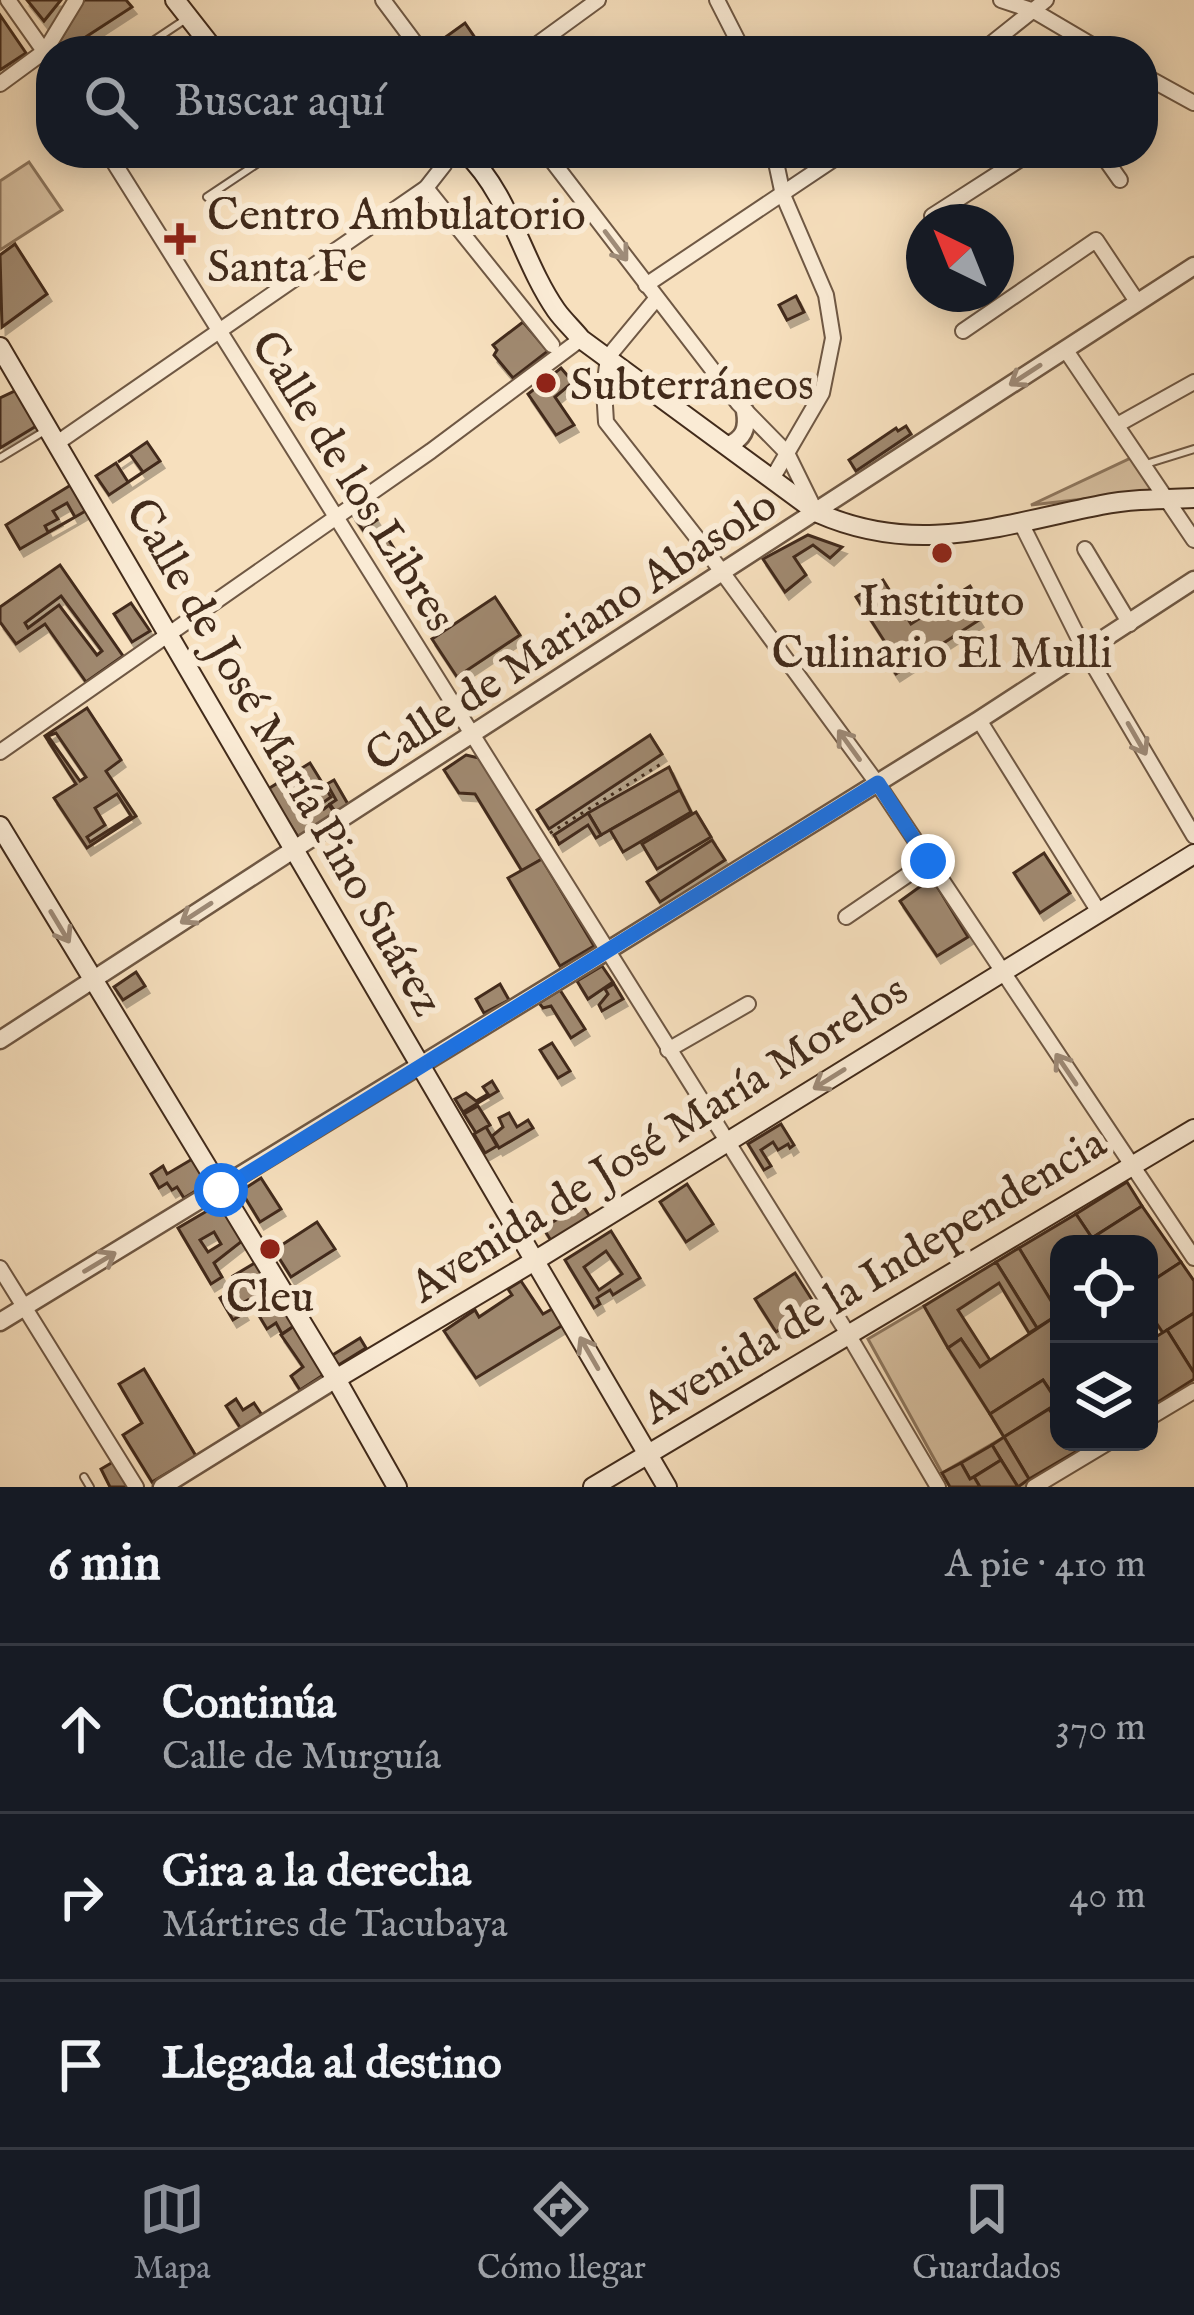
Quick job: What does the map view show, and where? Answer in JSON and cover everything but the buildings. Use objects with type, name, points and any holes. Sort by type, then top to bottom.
[{"type":"main road","points":[[175,0],[201,36]]},
{"type":"main road","points":[[480,168],[556,309],[581,339],[815,512],[851,527],[910,537],[1022,525],[1104,504],[1194,498]]},
{"type":"main road","name":"Calle de José María Pino Suárez","points":[[0,347],[667,1487]]},
{"type":"main road","points":[[0,826],[397,1487]]},
{"type":"main road","name":"Avenida de José María Morelos","points":[[335,1379],[536,1261],[1194,854]]},
{"type":"main road","name":"Avenida de la Independencia","points":[[593,1487],[1194,1129]]},
{"type":"street","points":[[8,0],[36,39]]},
{"type":"street","points":[[58,36],[76,0]]},
{"type":"street","points":[[383,0],[411,36]]},
{"type":"street","points":[[549,36],[598,0]]},
{"type":"street","points":[[717,0],[735,36]]},
{"type":"street","points":[[1001,0],[1040,6],[1081,36]]},
{"type":"street","points":[[1001,36],[1040,6]]},
{"type":"street","points":[[0,84],[36,63]]},
{"type":"street","points":[[1158,84],[1194,103]]},
{"type":"street","name":"Calle de los Libres","points":[[117,168],[848,1334],[938,1487]]},
{"type":"street","points":[[52,436],[218,332],[426,188],[442,168]]},
{"type":"street","points":[[557,168],[745,411],[787,453],[815,512]]},
{"type":"street","points":[[772,479],[823,394],[833,338],[826,295],[783,195],[777,168]]},
{"type":"street","points":[[646,285],[822,168]]},
{"type":"street","points":[[951,204],[1007,168]]},
{"type":"street","points":[[1112,168],[1120,180]]},
{"type":"street","points":[[426,188],[553,345]]},
{"type":"street","points":[[963,331],[1096,240],[1138,302]]},
{"type":"street","name":"Calle de Mariano Abasolo","points":[[0,1040],[1194,266]]},
{"type":"street","points":[[656,299],[608,357],[606,422],[878,783],[1194,1258]]},
{"type":"street","points":[[0,752],[431,451],[581,339]]},
{"type":"street","points":[[1065,349],[1194,540]]},
{"type":"street","points":[[1118,425],[1194,382]]},
{"type":"street","points":[[728,445],[744,433],[745,411]]},
{"type":"street","points":[[1022,525],[1085,651],[1194,836]]},
{"type":"street","points":[[1085,549],[1130,624]]},
{"type":"street","points":[[0,1322],[878,783],[1194,580]]},
{"type":"street","points":[[979,720],[1099,912]]},
{"type":"street","points":[[846,917],[928,861]]},
{"type":"street","points":[[668,1050],[748,1004]]},
{"type":"street","points":[[0,1268],[136,1487]]},
{"type":"street","name":"Avenida de José María Morelos","points":[[163,1487],[335,1379]]},
{"type":"street","points":[[1158,1413],[1194,1391]]},
{"type":"street","points":[[1034,1487],[1093,1451]]},
{"type":"lane","points":[[160,36],[186,19]]},
{"type":"lane","points":[[207,197],[250,168]]},
{"type":"lane","points":[[0,458],[52,436]]},
{"type":"lane","points":[[1143,465],[1194,449]]},
{"type":"lane","points":[[84,1478],[90,1487]]},
{"type":"path","points":[[539,840],[661,764]]},
{"type":"shaded area","points":[[29,162],[62,210],[0,250],[0,181]]},
{"type":"shaded area","points":[[1131,458],[1154,491],[1031,505]]},
{"type":"shaded area","points":[[924,1306],[1004,1437],[942,1473],[868,1339]]},
{"type":"place","name":"Centro Ambulatorio Santa Fe","points":[[180,239]]},
{"type":"place","name":"Subterráneos","points":[[546,383]]},
{"type":"place","name":"Instituto Culinario El Mulli","points":[[942,553]]},
{"type":"place","name":"Cleu","points":[[270,1249]]},
{"type":"route","points":[[221,1190],[878,783],[928,861]]}]
